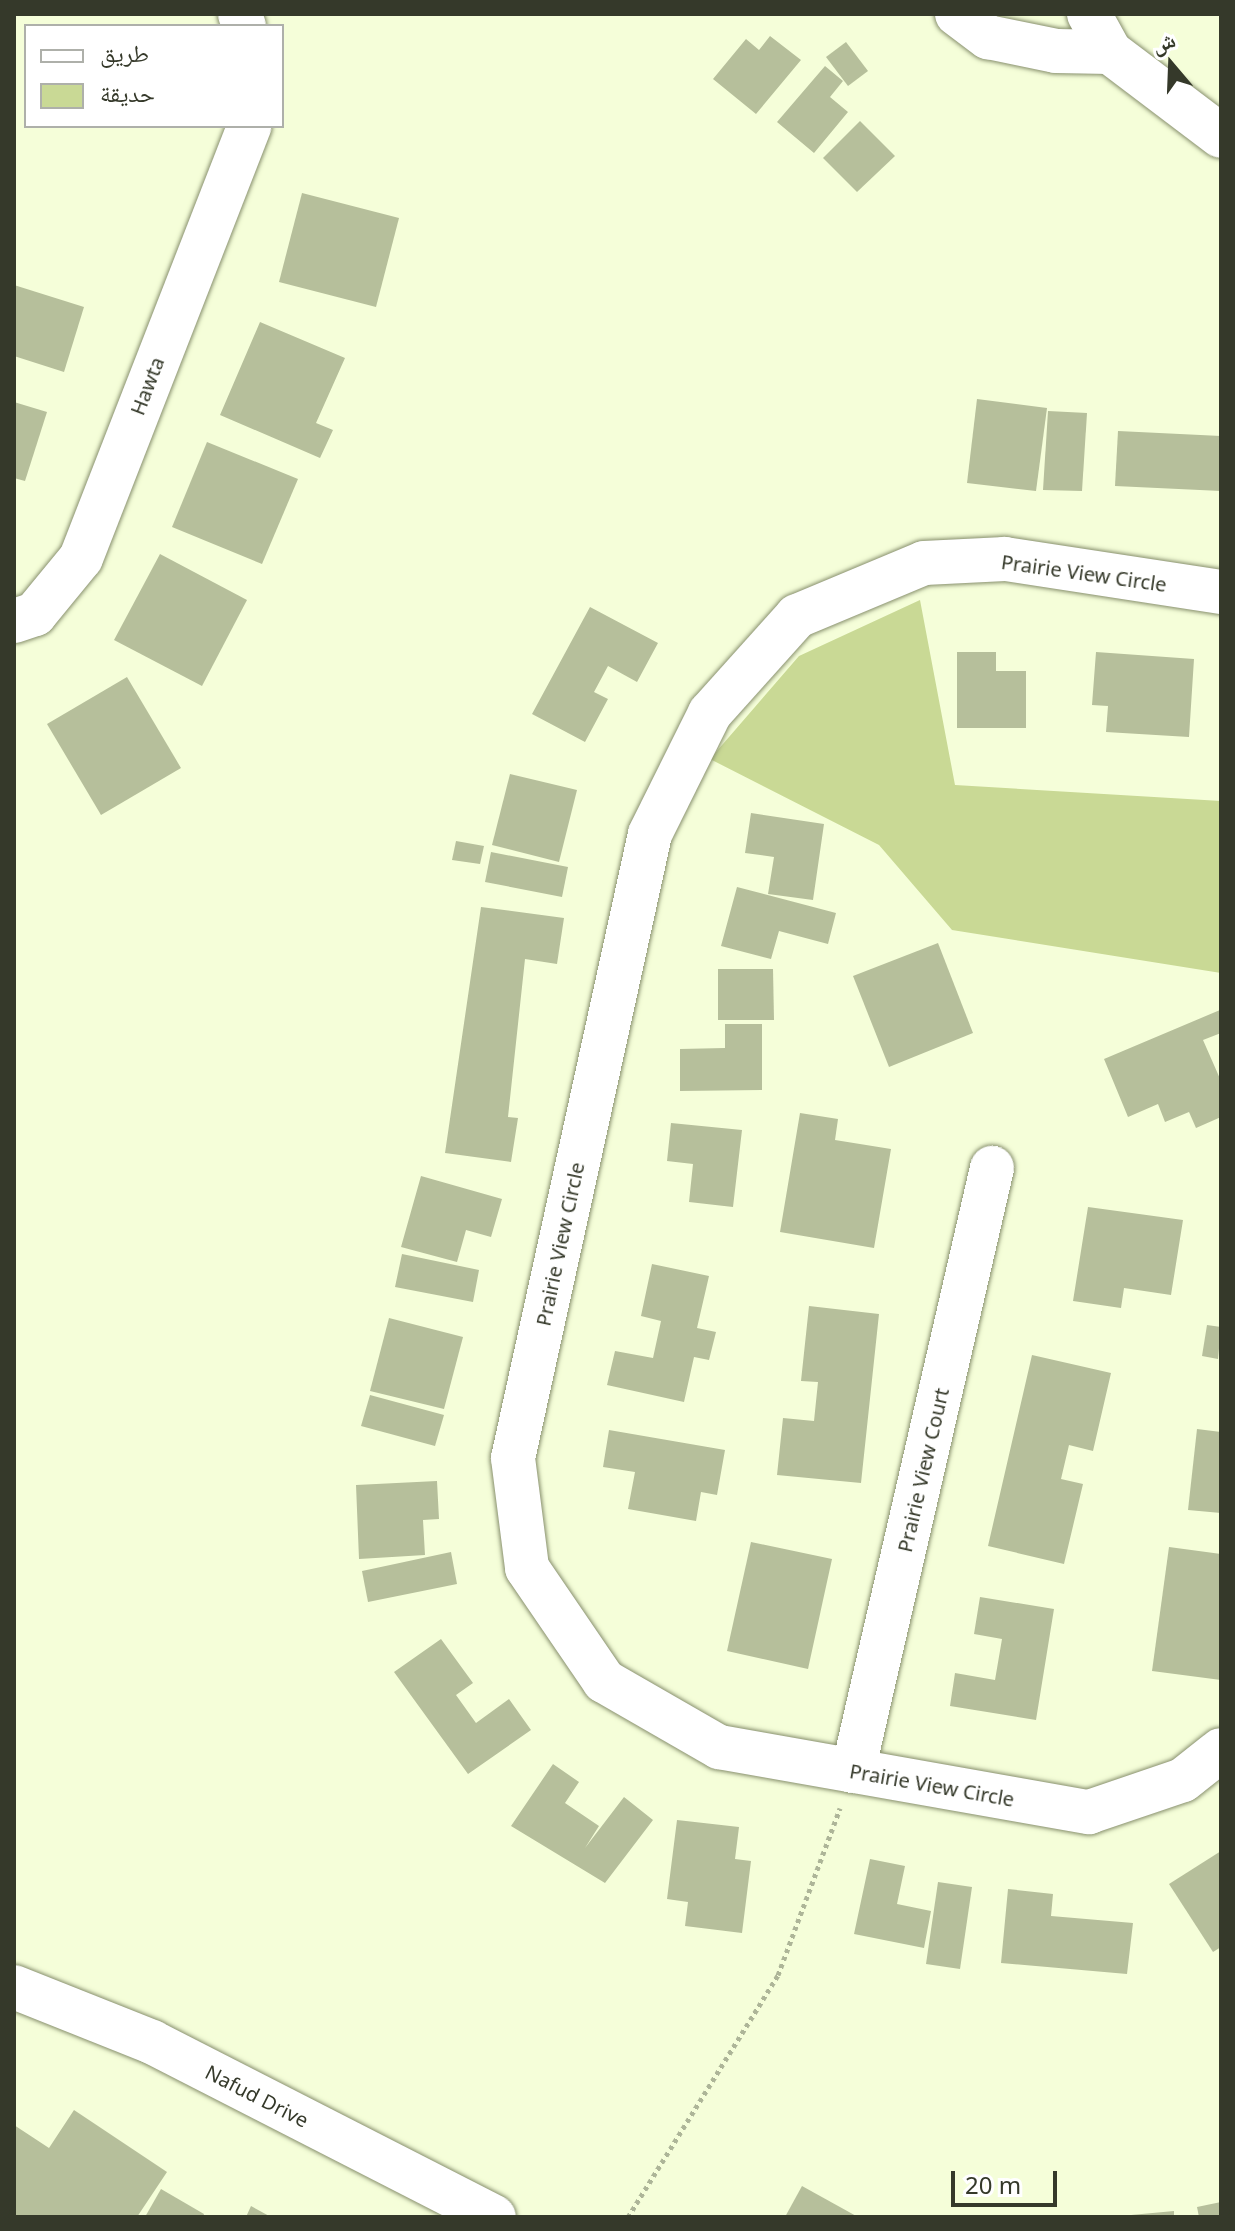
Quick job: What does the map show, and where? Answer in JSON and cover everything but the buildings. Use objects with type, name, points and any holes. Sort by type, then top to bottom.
[{"type":"street","points":[[957,14],[988,37],[1056,51],[1110,52]]},
{"type":"street","points":[[1089,14],[1110,52],[1221,136]]},
{"type":"street","name":"Hawta","points":[[14,621],[35,614],[81,558],[248,128]]},
{"type":"street","name":"Prairie View Circle","points":[[1221,592],[1005,559],[924,563],[797,616],[710,713],[650,834],[513,1458],[527,1568],[604,1681],[719,1747],[1089,1812],[1183,1780],[1221,1750]]},
{"type":"street","name":"Prairie View Court","points":[[853,1771],[992,1168]]},
{"type":"street","name":"Nafud Drive","points":[[14,1987],[152,2042],[494,2217]]},
{"type":"path","points":[[628,2217],[778,1975],[853,1771]]},
{"type":"green space","points":[[920,600],[955,785],[1221,801],[1221,973],[952,930],[879,845],[710,759],[799,656]]}]
